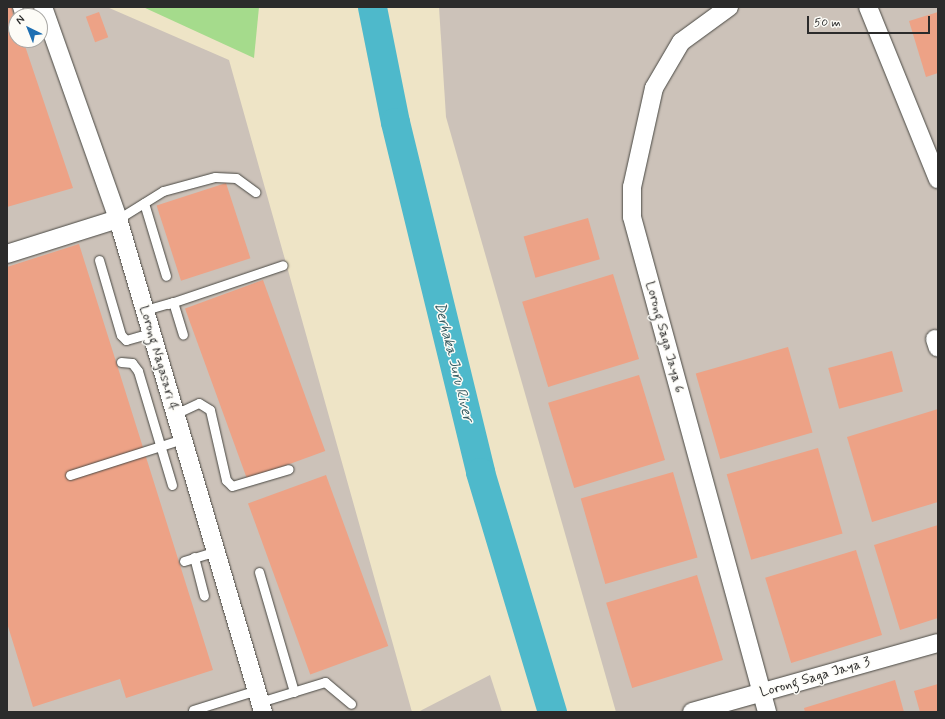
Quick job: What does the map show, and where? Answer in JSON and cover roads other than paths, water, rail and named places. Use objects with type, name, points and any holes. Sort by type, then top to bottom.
[{"type":"street","name":"Lorong Saga Jaya 6","points":[[729,7],[681,42],[654,88],[632,187],[632,217],[767,712]]},
{"type":"street","points":[[868,7],[938,179]]},
{"type":"street","name":"Lorong Nagasari 4","points":[[48,37],[118,219],[260,701]]},
{"type":"street","points":[[7,254],[118,219]]},
{"type":"street","name":"Lorong Saga Jaya 3","points":[[692,712],[938,643]]},
{"type":"lane","points":[[118,219],[163,192],[215,177],[236,178],[255,192]]},
{"type":"lane","points":[[144,203],[166,276]]},
{"type":"lane","points":[[99,260],[121,335],[126,340],[151,334]]},
{"type":"lane","points":[[168,304],[283,265]]},
{"type":"lane","points":[[144,310],[173,302],[183,334]]},
{"type":"lane","points":[[121,362],[132,363],[138,371],[172,485]]},
{"type":"lane","points":[[175,414],[199,403],[210,410],[226,480],[232,486],[288,469]]},
{"type":"lane","points":[[70,475],[183,439]]},
{"type":"lane","points":[[184,561],[216,551]]},
{"type":"lane","points":[[194,557],[204,596]]},
{"type":"lane","points":[[258,572],[294,692]]},
{"type":"lane","points":[[194,710],[260,701],[325,682],[351,704]]},
{"type":"waterway","name":"Derhaka Juru River","points":[[372,7],[395,122],[480,472],[552,712]]}]
